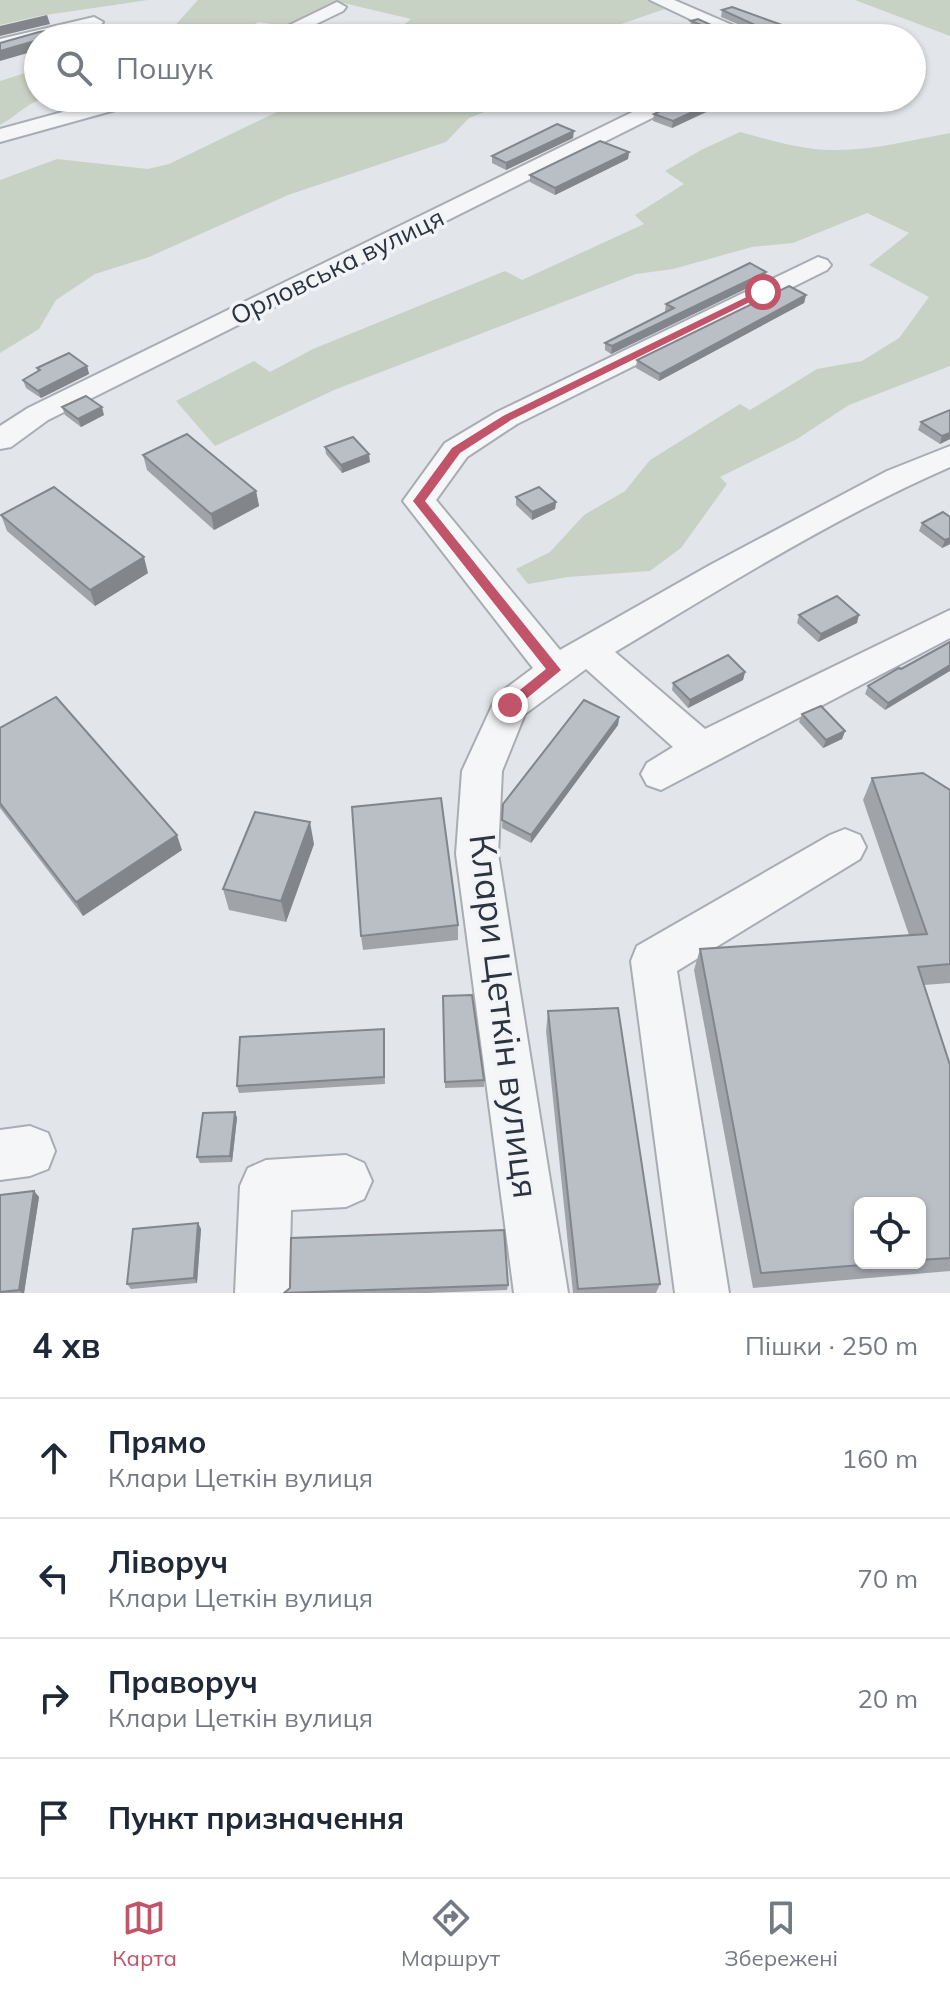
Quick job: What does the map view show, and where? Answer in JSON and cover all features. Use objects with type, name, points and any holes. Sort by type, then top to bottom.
[{"type":"street","points":[[659,0],[714,24]]},
{"type":"street","points":[[301,24],[337,7]]},
{"type":"street","points":[[86,24],[94,22]]},
{"type":"street","points":[[0,45],[24,39]]},
{"type":"street","points":[[0,136],[87,112]]},
{"type":"street","name":"Орловська вулиця","points":[[0,440],[38,414],[649,112]]},
{"type":"street","points":[[555,670],[419,501],[456,450],[507,418],[818,265]]},
{"type":"street","name":"Клари Цеткін вулиця","points":[[541,1293],[477,854],[482,771],[510,705],[555,670],[816,521],[898,478],[950,456]]},
{"type":"street","points":[[661,774],[701,749],[950,623]]},
{"type":"street","points":[[590,651],[701,749]]},
{"type":"street","points":[[702,1293],[653,961],[845,847]]},
{"type":"street","points":[[262,1293],[266,1186],[346,1181]]},
{"type":"green space","points":[[0,0],[148,0],[0,25]]},
{"type":"green space","points":[[198,0],[648,0],[665,9],[621,24],[405,24],[411,19],[339,2],[292,24],[176,24]]},
{"type":"green space","points":[[855,0],[950,0],[950,36],[926,27],[926,24],[918,24]]},
{"type":"green space","points":[[24,73],[24,108],[0,125],[0,81]]},
{"type":"green space","points":[[277,112],[484,112],[469,118],[446,142],[288,195],[149,257],[95,274],[56,300],[39,329],[0,353],[0,180],[57,159],[148,169],[169,164]]},
{"type":"green space","points":[[740,132],[820,150],[877,147],[950,133],[950,366],[849,405],[797,439],[720,477],[727,484],[681,548],[650,571],[568,577],[528,584],[516,569],[550,552],[584,515],[625,491],[650,460],[740,404],[750,410],[817,369],[862,361],[899,338],[929,297],[869,265],[909,233],[867,213],[793,243],[752,247],[673,269],[636,274],[334,390],[215,446],[176,401],[254,361],[270,372],[313,349],[505,271],[522,280],[644,224],[635,215],[684,184],[665,171]]},
{"type":"building","points":[[732,7],[779,24],[753,24],[722,10]]},
{"type":"building","points":[[698,19],[709,24],[691,21]]},
{"type":"building","points":[[24,36],[24,44],[0,51],[0,43]]},
{"type":"building","points":[[658,112],[693,112],[673,121],[654,114]]},
{"type":"building","points":[[557,124],[574,131],[506,163],[492,156]]},
{"type":"building","points":[[600,141],[629,152],[555,188],[530,175]]},
{"type":"building","points":[[750,263],[766,272],[612,346],[605,343],[674,308],[666,304]]},
{"type":"building","points":[[789,286],[806,295],[660,374],[637,360]]},
{"type":"building","points":[[69,353],[87,366],[38,391],[23,380],[40,370],[37,368]]},
{"type":"building","points":[[86,396],[102,407],[78,419],[62,407]]},
{"type":"building","points":[[950,410],[950,433],[942,436],[921,422]]},
{"type":"building","points":[[187,434],[256,491],[211,514],[143,455]]},
{"type":"building","points":[[353,437],[369,454],[341,465],[325,447]]},
{"type":"building","points":[[54,487],[144,557],[90,590],[1,515]]},
{"type":"building","points":[[539,487],[556,502],[532,512],[516,497]]},
{"type":"building","points":[[943,512],[950,517],[950,538],[945,540],[922,523]]},
{"type":"building","points":[[837,596],[859,615],[821,634],[799,615]]},
{"type":"building","points":[[950,642],[950,665],[888,703],[868,686],[899,668]]},
{"type":"building","points":[[728,655],[745,672],[690,700],[673,683]]},
{"type":"building","points":[[56,697],[177,835],[76,902],[0,803],[0,728]]},
{"type":"building","points":[[584,700],[619,717],[531,835],[502,820],[503,804]]},
{"type":"building","points":[[821,706],[845,731],[826,740],[802,714]]},
{"type":"building","points":[[923,773],[950,790],[950,964],[918,967],[950,1065],[950,1258],[926,1260],[926,1197],[854,1197],[854,1266],[761,1273],[700,949],[927,934],[872,778]]},
{"type":"building","points":[[441,798],[458,925],[361,936],[352,807]]},
{"type":"building","points":[[255,812],[310,822],[281,901],[223,889]]},
{"type":"building","points":[[472,995],[484,1080],[445,1082],[443,996]]},
{"type":"building","points":[[618,1008],[660,1284],[578,1289],[548,1011]]},
{"type":"building","points":[[384,1029],[384,1077],[237,1086],[240,1037]]},
{"type":"building","points":[[235,1112],[230,1156],[197,1157],[203,1113]]},
{"type":"building","points":[[34,1191],[19,1290],[0,1292],[0,1195]]},
{"type":"building","points":[[198,1223],[194,1278],[127,1284],[133,1229]]},
{"type":"building","points":[[504,1230],[508,1285],[284,1293],[290,1288],[291,1238]]},
{"type":"route","points":[[510,705],[555,670],[419,501],[456,450],[507,418],[763,292]]}]
